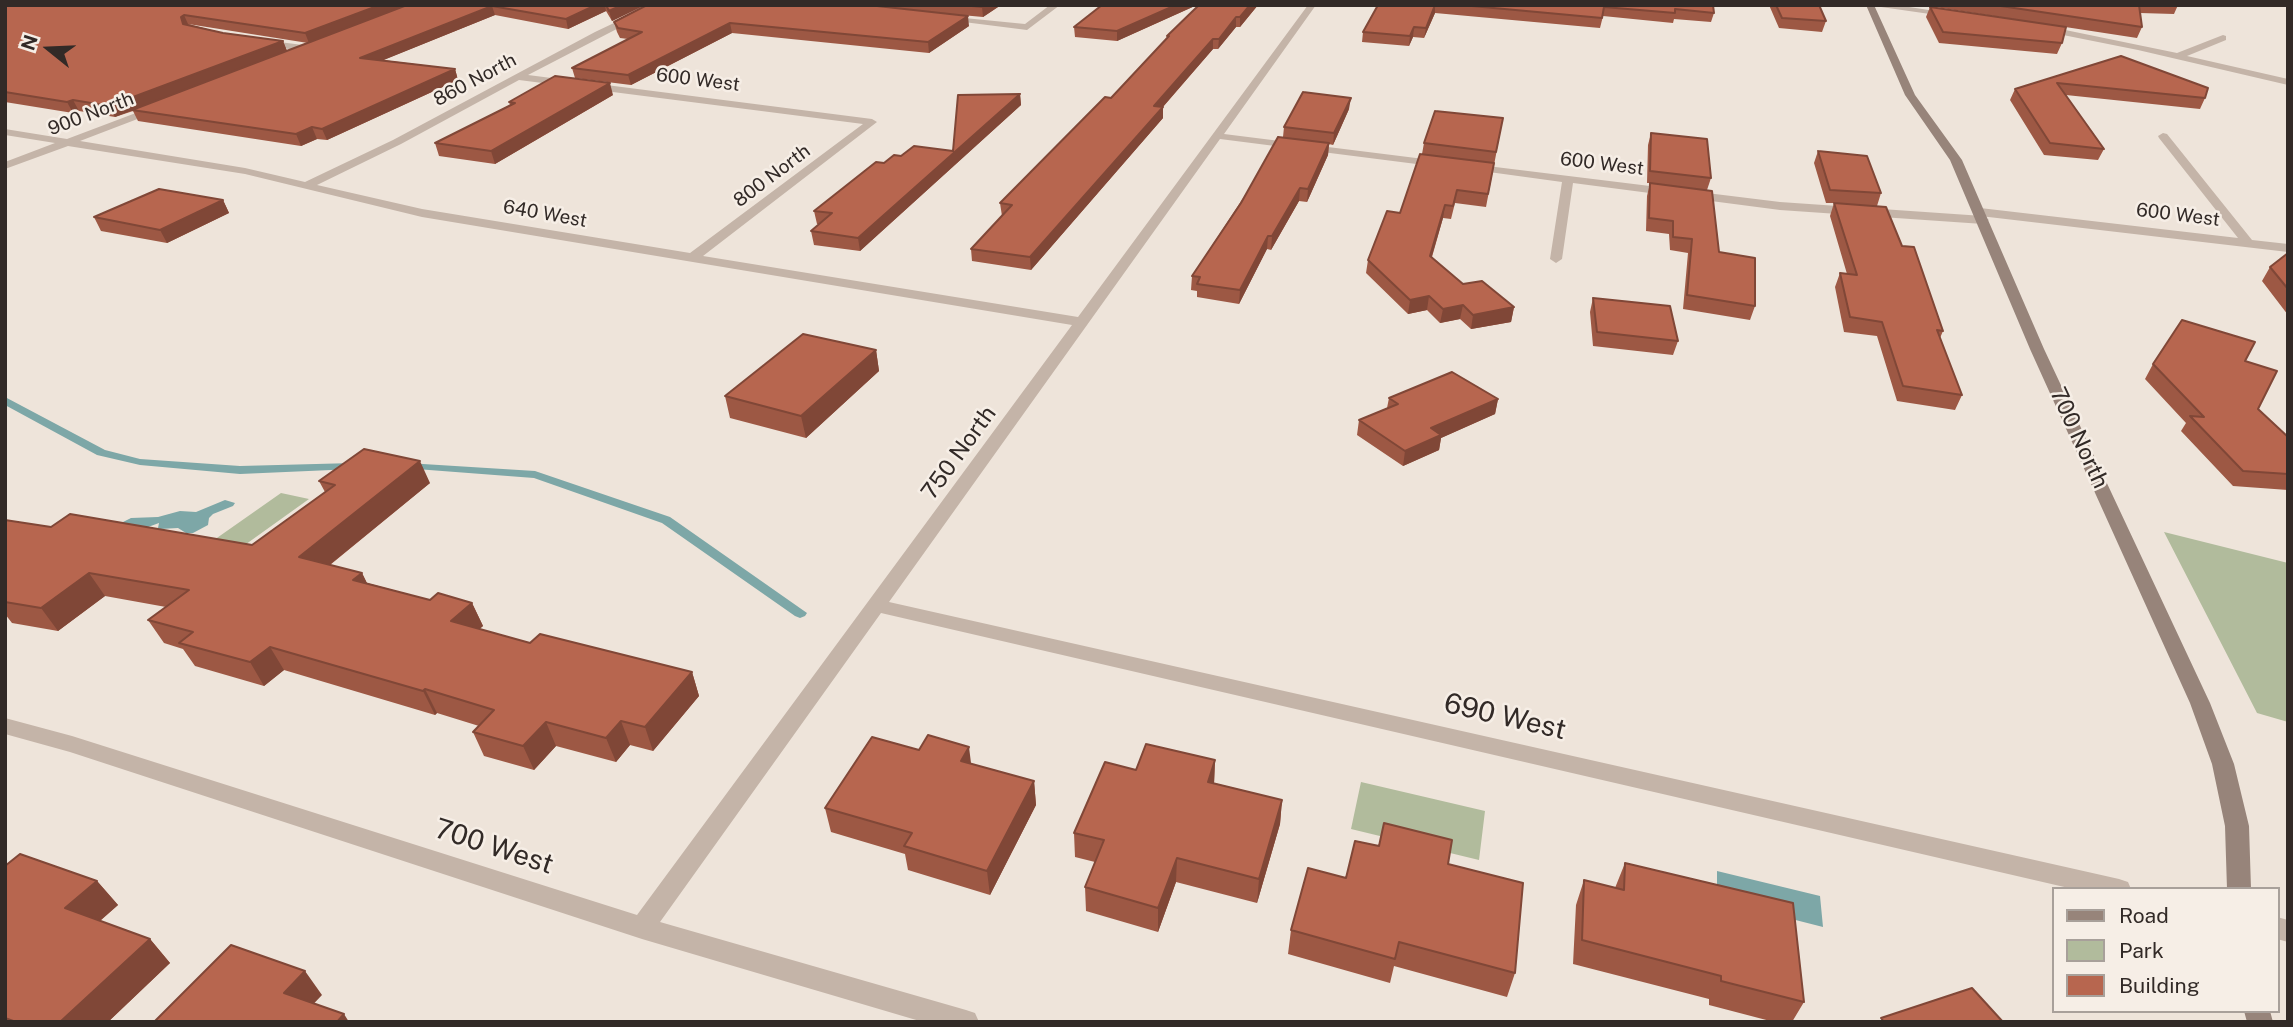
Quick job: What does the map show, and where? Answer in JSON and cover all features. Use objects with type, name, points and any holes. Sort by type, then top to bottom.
[{"type":"street","name":"860 North","points":[[307,185],[397,142],[598,34],[659,5]]},
{"type":"street","points":[[930,18],[1027,27],[1056,5]]},
{"type":"street","name":"750 North","points":[[642,928],[1312,5]]},
{"type":"street","points":[[1871,5],[1961,15]]},
{"type":"street","name":"700 North","points":[[1871,5],[1910,94],[1956,160],[2037,349],[2200,703],[2223,764],[2237,826],[2239,887]]},
{"type":"street","points":[[2031,26],[2288,82]]},
{"type":"street","points":[[2178,56],[2223,38]]},
{"type":"street","points":[[252,41],[311,49]]},
{"type":"street","points":[[285,59],[323,44]]},
{"type":"street","name":"600 West","points":[[518,77],[872,122]]},
{"type":"street","name":"900 North","points":[[5,166],[172,102]]},
{"type":"street","name":"800 North","points":[[692,258],[872,122]]},
{"type":"street","name":"640 West","points":[[5,132],[245,171],[422,213],[1081,322]]},
{"type":"street","points":[[1217,136],[1448,164]]},
{"type":"street","points":[[2163,136],[2248,243]]},
{"type":"street","name":"600 West","points":[[1461,166],[1819,210],[1981,216],[2288,248]]},
{"type":"street","points":[[1556,258],[1568,180]]},
{"type":"street","name":"690 West","points":[[877,606],[2110,887]]},
{"type":"street","name":"700 West","points":[[5,726],[72,744],[642,928],[966,1022]]},
{"type":"green space","points":[[281,493],[309,499],[242,547],[214,540]]},
{"type":"green space","points":[[2164,532],[2288,563],[2288,722],[2257,713]]},
{"type":"green space","points":[[1361,782],[1485,811],[1479,860],[1351,829]]},
{"type":"water","points":[[225,500],[235,503],[213,514],[208,525],[193,533],[186,533],[178,528],[160,529],[159,523],[137,531],[117,525],[131,518],[158,517],[180,511],[196,512]]},
{"type":"water","points":[[1717,871],[1820,896],[1823,927],[1717,900]]},
{"type":"building","points":[[5,5],[380,5],[305,33],[184,15],[181,17],[183,24],[223,33],[283,41],[109,106],[5,92]]},
{"type":"building","points":[[407,5],[596,5],[566,19],[492,6],[360,58],[455,69],[322,129],[312,127],[296,134],[132,110]]},
{"type":"building","points":[[606,5],[622,5],[609,11]]},
{"type":"building","points":[[647,5],[868,5],[968,16],[928,42],[730,23],[628,75],[572,68],[642,32],[618,28],[614,22]]},
{"type":"building","points":[[1102,5],[1176,5],[1117,31],[1074,27]]},
{"type":"building","points":[[1199,5],[1250,5],[1240,17],[1236,17],[1219,39],[1213,39],[1154,106],[1163,107],[1030,257],[971,249],[1012,205],[1000,203],[1105,97],[1111,98]]},
{"type":"building","points":[[1378,5],[1435,5],[1426,28],[1414,27],[1410,36],[1363,32]]},
{"type":"building","points":[[1461,5],[1713,5],[1714,13],[1675,9],[1675,13],[1604,7],[1602,18]]},
{"type":"building","points":[[1776,5],[1819,5],[1826,21],[1782,18]]},
{"type":"building","points":[[1994,5],[2139,5],[2142,27]]},
{"type":"building","points":[[1930,7],[2066,27],[2062,43],[1943,32]]},
{"type":"building","points":[[2121,56],[2208,88],[2205,98],[2057,83],[2104,149],[2050,143],[2015,89]]},
{"type":"building","points":[[555,76],[610,83],[491,151],[435,143],[515,103],[509,102]]},
{"type":"building","points":[[1303,92],[1351,98],[1334,133],[1284,127]]},
{"type":"building","points":[[1020,94],[858,238],[811,231],[832,213],[814,211],[876,162],[884,163],[894,155],[901,156],[914,146],[953,151],[958,95]]},
{"type":"building","points":[[1435,111],[1503,118],[1496,152],[1424,143]]},
{"type":"building","points":[[1651,133],[1707,139],[1711,178],[1650,171]]},
{"type":"building","points":[[1278,137],[1329,143],[1308,189],[1300,188],[1272,236],[1268,236],[1240,290],[1197,284],[1200,277],[1192,276],[1241,203]]},
{"type":"building","points":[[1818,151],[1867,156],[1881,193],[1830,190]]},
{"type":"building","points":[[1420,154],[1494,163],[1488,194],[1457,190],[1453,206],[1445,205],[1430,256],[1463,284],[1482,281],[1514,307],[1473,315],[1463,305],[1443,309],[1429,296],[1410,300],[1368,260],[1387,211],[1400,213]]},
{"type":"building","points":[[1650,183],[1712,191],[1719,252],[1755,258],[1755,306],[1687,295],[1692,239],[1673,237],[1673,221],[1649,218]]},
{"type":"building","points":[[159,189],[223,200],[160,230],[94,217]]},
{"type":"building","points":[[1834,203],[1886,207],[1902,246],[1914,247],[1943,331],[1937,330],[1962,395],[1903,386],[1882,322],[1850,317],[1840,273],[1857,275]]},
{"type":"building","points":[[2288,253],[2288,289],[2270,267]]},
{"type":"building","points":[[1593,298],[1670,306],[1678,341],[1597,332]]},
{"type":"building","points":[[2182,320],[2255,342],[2245,361],[2277,371],[2258,409],[2288,437],[2288,474],[2243,471],[2190,416],[2204,417],[2153,364]]},
{"type":"building","points":[[803,334],[876,350],[801,416],[725,396]]},
{"type":"building","points":[[1452,372],[1498,399],[1431,428],[1441,435],[1405,451],[1359,420],[1398,404],[1389,398]]},
{"type":"building","points":[[364,449],[420,461],[299,557],[362,573],[353,580],[430,600],[438,593],[472,603],[451,621],[530,643],[540,634],[692,672],[645,727],[621,721],[606,738],[546,722],[523,746],[473,732],[494,710],[425,689],[423,691],[270,647],[250,662],[179,643],[193,632],[148,620],[189,590],[89,573],[41,608],[5,602],[5,520],[51,527],[70,514],[252,545],[335,485],[319,481]]},
{"type":"building","points":[[928,735],[969,747],[961,761],[1034,781],[987,871],[904,846],[912,833],[825,808],[872,737],[919,750]]},
{"type":"building","points":[[1146,744],[1215,760],[1208,782],[1282,800],[1259,879],[1177,858],[1158,908],[1085,887],[1104,840],[1074,833],[1105,762],[1136,770]]},
{"type":"building","points":[[1384,823],[1452,840],[1448,864],[1523,883],[1515,973],[1399,942],[1395,959],[1291,930],[1308,868],[1346,878],[1355,841],[1379,846]]},
{"type":"building","points":[[20,854],[97,881],[65,908],[150,939],[60,1022],[16,1022],[5,1018],[5,866]]},
{"type":"building","points":[[1625,863],[1793,903],[1804,1002],[1721,981],[1721,976],[1582,940],[1584,880],[1624,890]]},
{"type":"building","points":[[231,945],[305,971],[284,993],[344,1014],[337,1022],[154,1022]]},
{"type":"building","points":[[1972,988],[2003,1022],[1884,1022],[1881,1018]]},
{"type":"waterway","points":[[5,400],[101,453],[140,462],[240,470],[354,466]]},
{"type":"waterway","points":[[407,466],[535,475],[666,520],[800,613]]}]
